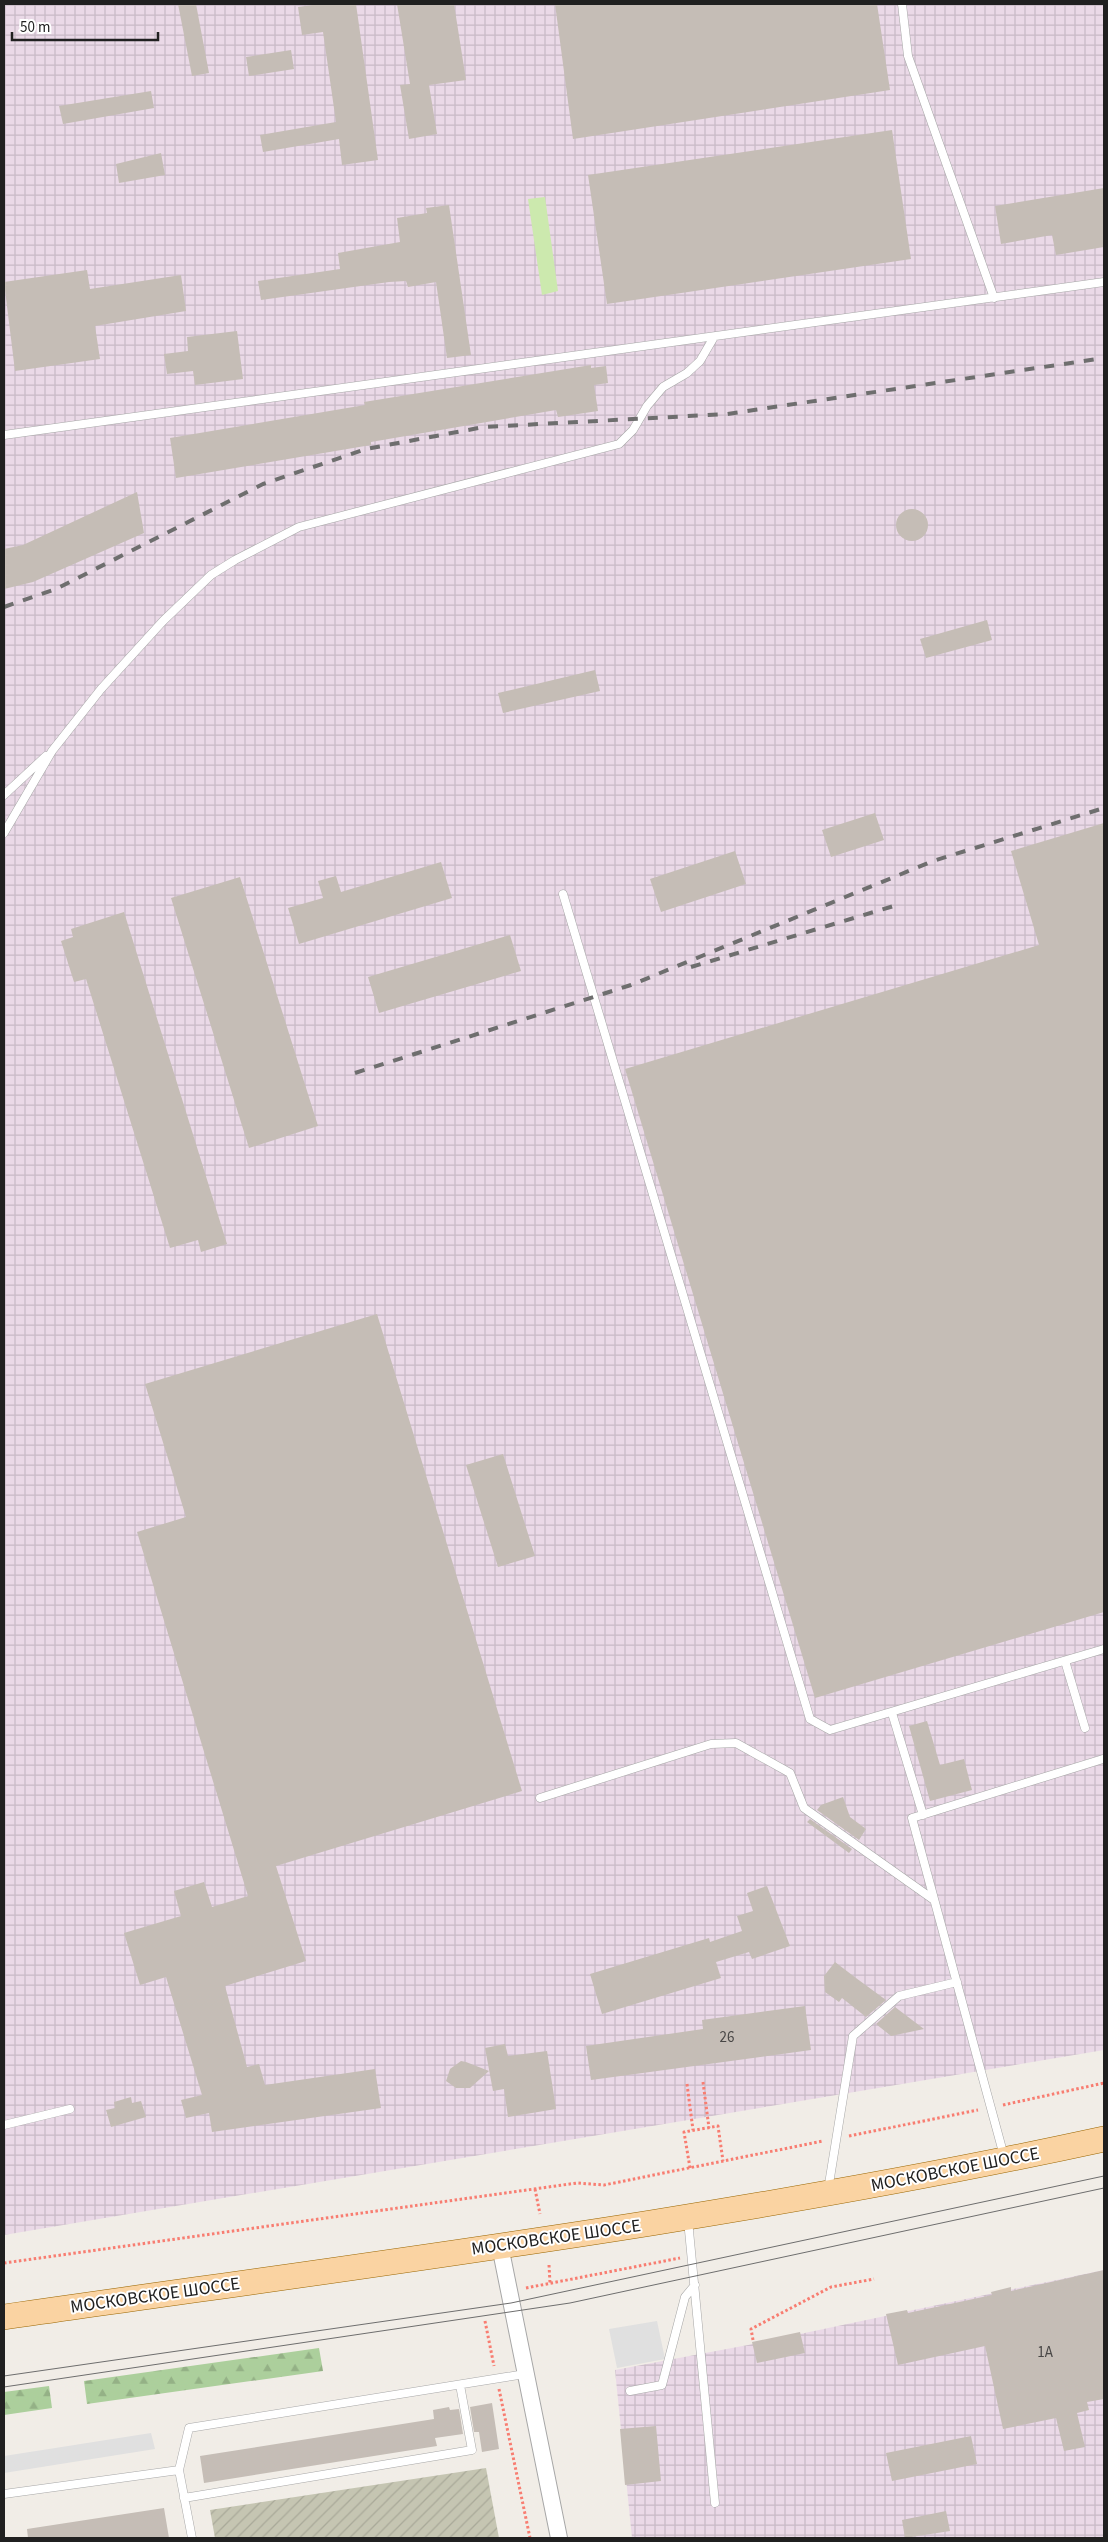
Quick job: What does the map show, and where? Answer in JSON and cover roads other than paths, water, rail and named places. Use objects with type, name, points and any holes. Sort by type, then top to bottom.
[{"type":"main road","name":"МОСКОВСКОЕ ШОССЕ","points":[[4,2317],[688,2218],[1006,2161],[1104,2139]]},
{"type":"street","points":[[500,2246],[559,2538]]},
{"type":"lane","points":[[902,4],[908,56],[994,298]]},
{"type":"lane","points":[[4,435],[1104,282]]},
{"type":"lane","points":[[4,833],[52,751],[101,689],[163,621],[211,576],[235,560],[300,527],[619,444],[633,430],[647,406],[663,386],[687,374],[700,361],[714,337]]},
{"type":"lane","points":[[4,795],[52,751]]},
{"type":"lane","points":[[563,894],[810,1719],[830,1730],[1104,1649]]},
{"type":"lane","points":[[1065,1661],[1085,1728]]},
{"type":"lane","points":[[892,1713],[923,1815]]},
{"type":"lane","points":[[540,1798],[712,1744],[736,1743],[790,1773],[804,1808],[934,1900]]},
{"type":"lane","points":[[1006,2161],[912,1818],[1103,1759]]},
{"type":"lane","points":[[827,2194],[853,2036],[900,1996],[957,1982]]},
{"type":"lane","points":[[4,2125],[70,2109]]},
{"type":"lane","points":[[688,2218],[715,2503]]},
{"type":"lane","points":[[630,2391],[662,2385],[685,2297],[695,2285]]},
{"type":"lane","points":[[192,2538],[178,2470],[188,2428],[526,2374]]},
{"type":"lane","points":[[184,2498],[472,2450],[460,2385]]},
{"type":"lane","points":[[4,2494],[178,2470]]},
{"type":"tram line","points":[[4,2376],[511,2303],[1104,2176]]},
{"type":"tram line","points":[[4,2387],[570,2303],[1104,2188]]},
{"type":"railway","points":[[4,607],[56,589],[263,484],[366,449],[484,427],[727,414],[1104,358]]},
{"type":"railway","points":[[355,1073],[631,985],[933,861],[1104,808]]},
{"type":"railway","points":[[691,967],[897,905]]}]
